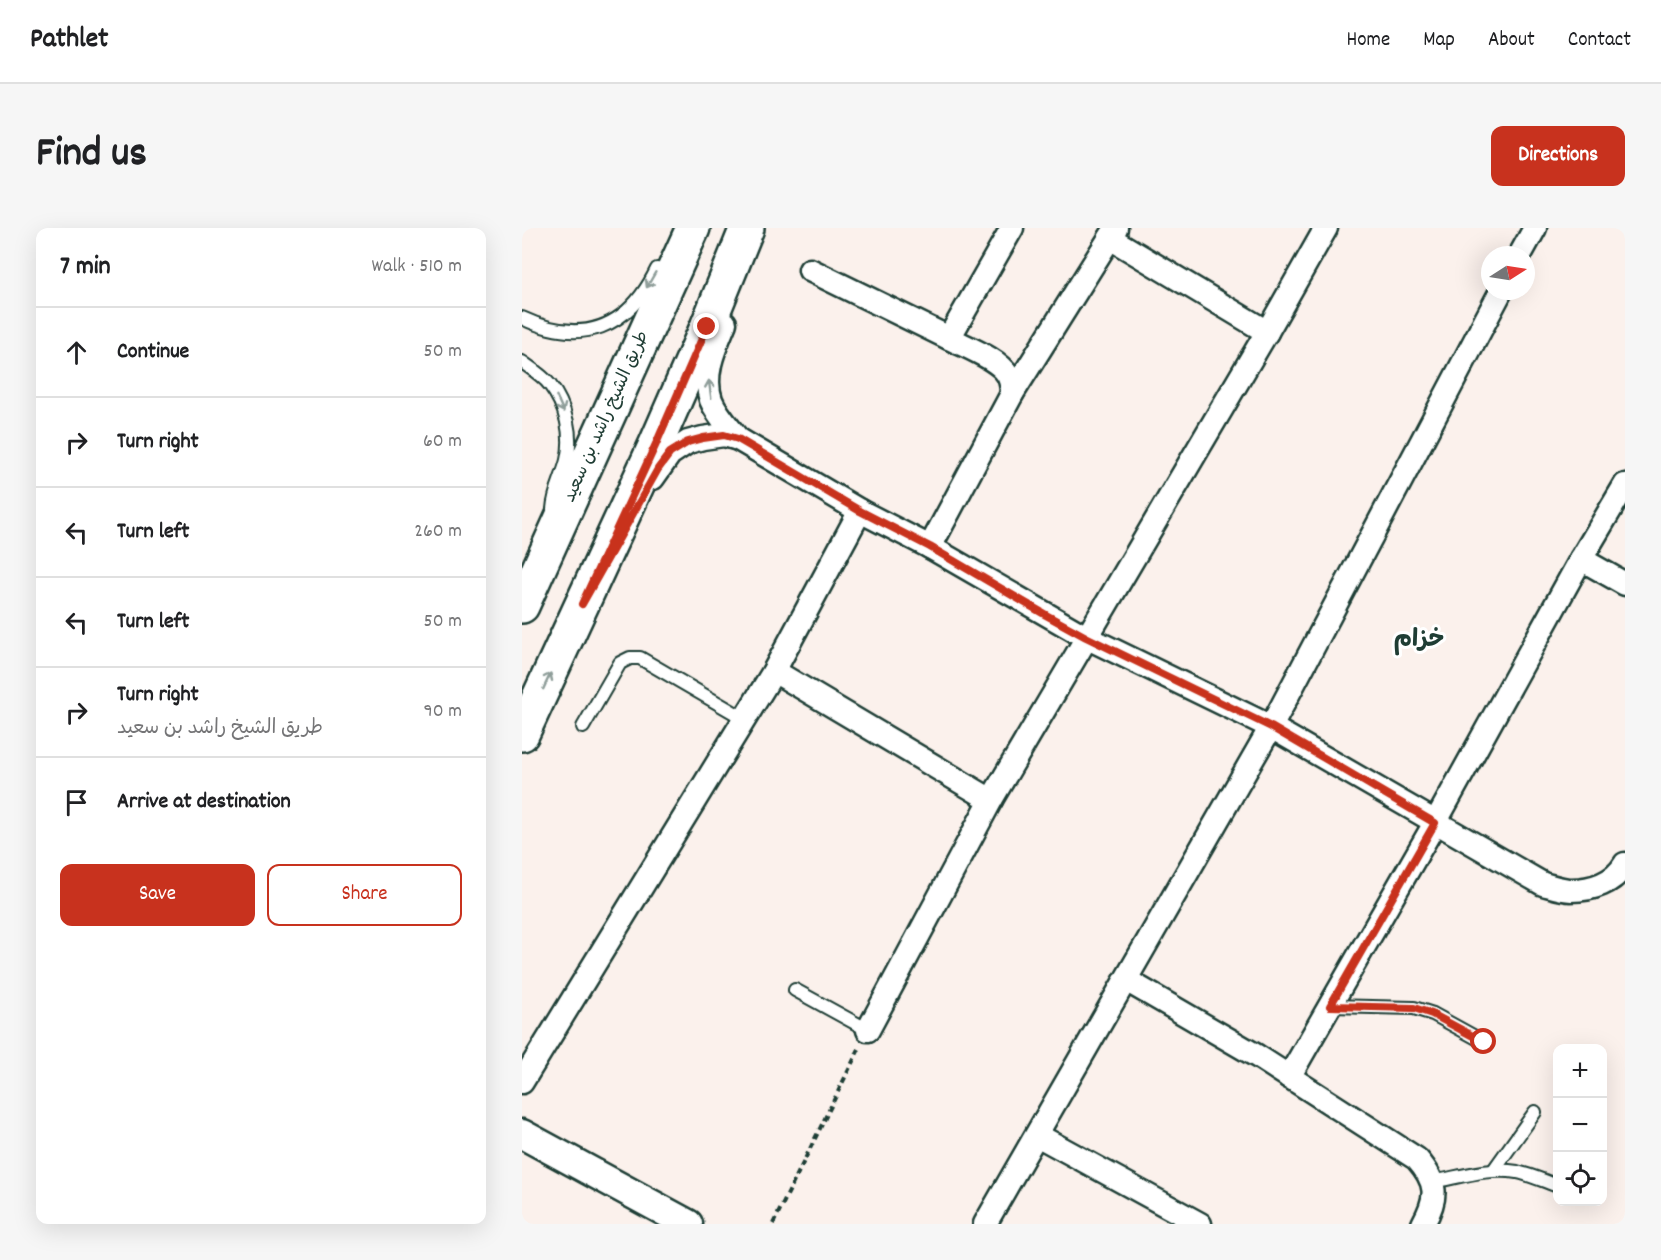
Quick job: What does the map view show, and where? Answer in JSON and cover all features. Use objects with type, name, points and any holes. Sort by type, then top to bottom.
[{"type":"main road","name":"طريق الشيخ راشد بن سعيد","points":[[523,602],[693,228]]},
{"type":"main road","points":[[522,734],[661,433],[747,228]]},
{"type":"street","points":[[738,439],[711,400],[708,373],[762,228]]},
{"type":"street","points":[[950,338],[1012,228]]},
{"type":"street","points":[[868,1030],[991,800],[1326,228]]},
{"type":"street","points":[[1525,246],[1534,228]]},
{"type":"street","points":[[930,547],[1012,394],[1113,233],[1267,332]]},
{"type":"street","points":[[810,270],[998,364],[1011,381],[1012,394]]},
{"type":"street","points":[[986,1224],[1271,727],[1496,300]]},
{"type":"street","points":[[582,604],[658,469],[670,453],[688,442],[724,435],[738,439],[860,511],[930,547],[1086,637],[1271,727],[1542,884],[1570,890],[1598,887],[1620,873],[1625,864]]},
{"type":"street","points":[[1289,1077],[1625,485]]},
{"type":"street","points":[[522,1082],[774,671],[860,511]]},
{"type":"street","points":[[1581,559],[1625,584]]},
{"type":"street","points":[[774,671],[991,800]]},
{"type":"street","points":[[1126,980],[1257,1056],[1417,1159],[1432,1182],[1434,1195],[1432,1208],[1423,1224]]},
{"type":"street","points":[[1036,1135],[1200,1224]]},
{"type":"street","points":[[526,1139],[688,1224]]},
{"type":"lane","points":[[522,318],[560,331],[582,331],[604,326],[623,315],[639,300],[662,260]]},
{"type":"lane","points":[[522,362],[550,385],[562,404],[568,424],[567,460],[555,491],[553,505],[554,534]]},
{"type":"lane","points":[[583,727],[620,663],[630,658],[640,658],[745,719]]},
{"type":"lane","points":[[795,990],[868,1030]]},
{"type":"lane","points":[[1330,1006],[1414,1008],[1432,1014],[1484,1042]]},
{"type":"lane","points":[[1493,1171],[1535,1112]]},
{"type":"lane","points":[[1432,1182],[1493,1171],[1518,1172],[1553,1185]]},
{"type":"path","points":[[773,1224],[868,1030]]},
{"type":"district","name":"خزام","points":[[1419,641]]},
{"type":"route","points":[[707,327],[582,604],[658,469],[670,453],[688,442],[703,438],[724,435],[738,439],[860,511],[930,547],[1046,615],[1086,637],[1271,727],[1435,823],[1330,1006],[1414,1008],[1432,1014],[1484,1042]]}]
